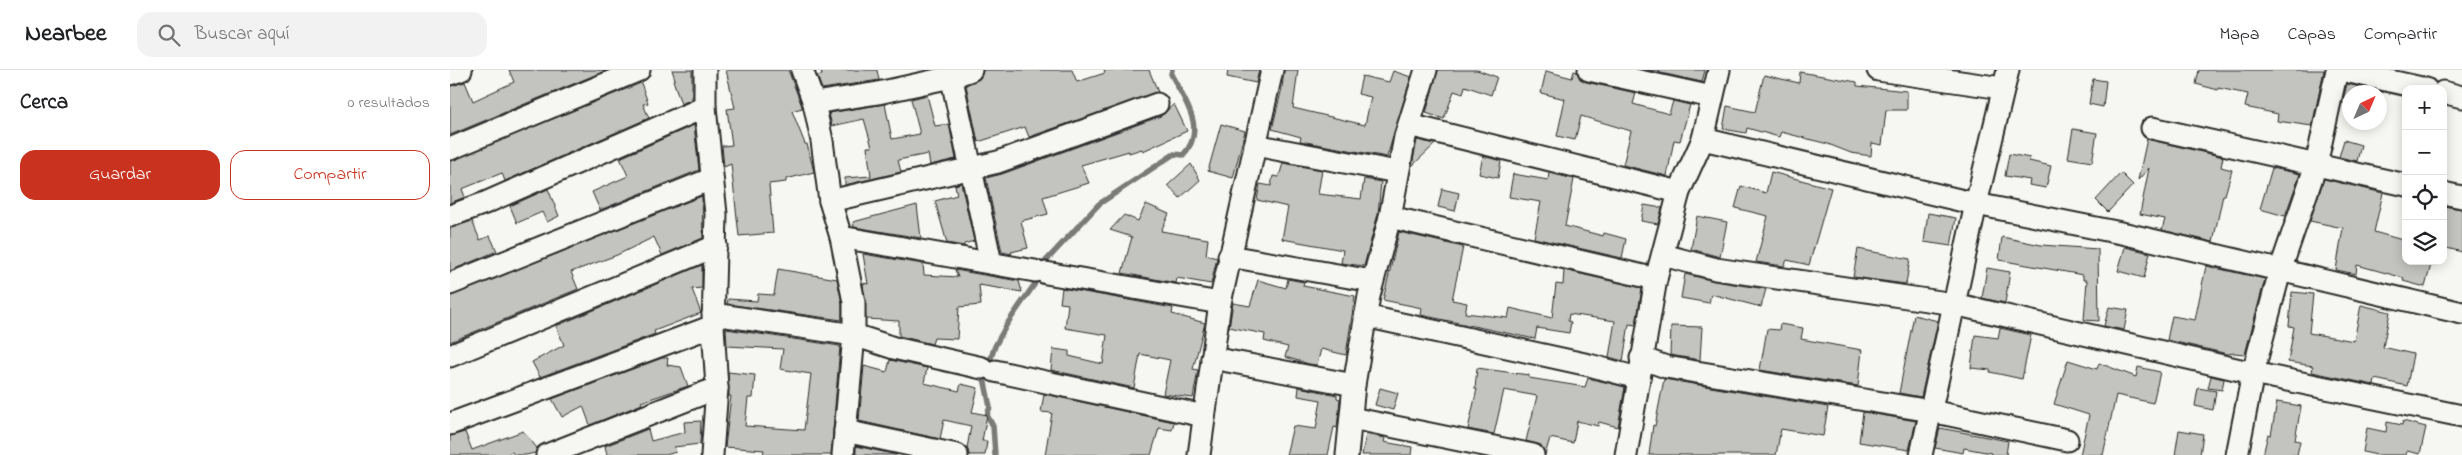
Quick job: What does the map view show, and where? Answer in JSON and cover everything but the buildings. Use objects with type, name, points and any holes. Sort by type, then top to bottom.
[{"type":"street","points":[[450,74],[460,70]]},
{"type":"street","points":[[450,149],[639,70]]},
{"type":"street","points":[[705,70],[705,107],[716,214],[713,320],[717,388],[708,453]]},
{"type":"street","points":[[802,70],[814,103],[822,141],[830,200],[841,237],[854,302],[854,334],[843,455]]},
{"type":"street","points":[[1199,455],[1220,304],[1229,256],[1272,70]]},
{"type":"street","points":[[1347,455],[1354,386],[1372,281],[1390,217],[1397,172],[1409,125],[1426,70]]},
{"type":"street","points":[[1589,70],[1712,97]]},
{"type":"street","points":[[1626,455],[1656,279],[1679,192],[1703,139],[1719,70]]},
{"type":"street","points":[[1878,70],[2005,79],[1921,455]]},
{"type":"street","points":[[2237,455],[2253,373],[2280,270],[2316,165],[2339,70],[2408,85]]},
{"type":"street","points":[[814,103],[878,93],[957,72],[971,170],[991,263]]},
{"type":"street","points":[[2447,93],[2462,96]]},
{"type":"street","points":[[830,200],[971,170],[1157,104]]},
{"type":"street","points":[[450,216],[485,203],[705,107]]},
{"type":"street","points":[[1409,125],[1679,192]]},
{"type":"street","points":[[2152,128],[2402,184]]},
{"type":"street","points":[[1703,139],[1976,204],[2126,234],[2462,313]]},
{"type":"street","points":[[1255,145],[1397,172]]},
{"type":"street","points":[[450,284],[711,179]]},
{"type":"street","points":[[2447,194],[2462,197]]},
{"type":"street","points":[[1390,217],[1656,279]]},
{"type":"street","points":[[841,237],[1220,304]]},
{"type":"street","points":[[450,356],[716,246]]},
{"type":"street","points":[[1663,255],[1716,269],[1954,304],[2253,373],[2462,416]]},
{"type":"street","points":[[1229,256],[1372,281]]},
{"type":"street","points":[[1365,316],[1588,365],[1640,368],[1666,367],[1931,411],[2067,440]]},
{"type":"street","points":[[450,424],[713,320],[854,334],[894,348],[1204,416]]},
{"type":"street","points":[[1212,358],[1354,386]]},
{"type":"street","points":[[547,455],[717,388]]},
{"type":"street","points":[[1351,418],[1533,455]]},
{"type":"street","points":[[845,431],[957,455]]},
{"type":"waterway","points":[[995,455],[993,426],[987,415],[990,407],[984,378],[995,346],[1007,324],[1034,285],[1044,263],[1099,204],[1174,154],[1183,155],[1190,145],[1194,135],[1194,125],[1187,104],[1171,74],[1172,70]]}]
